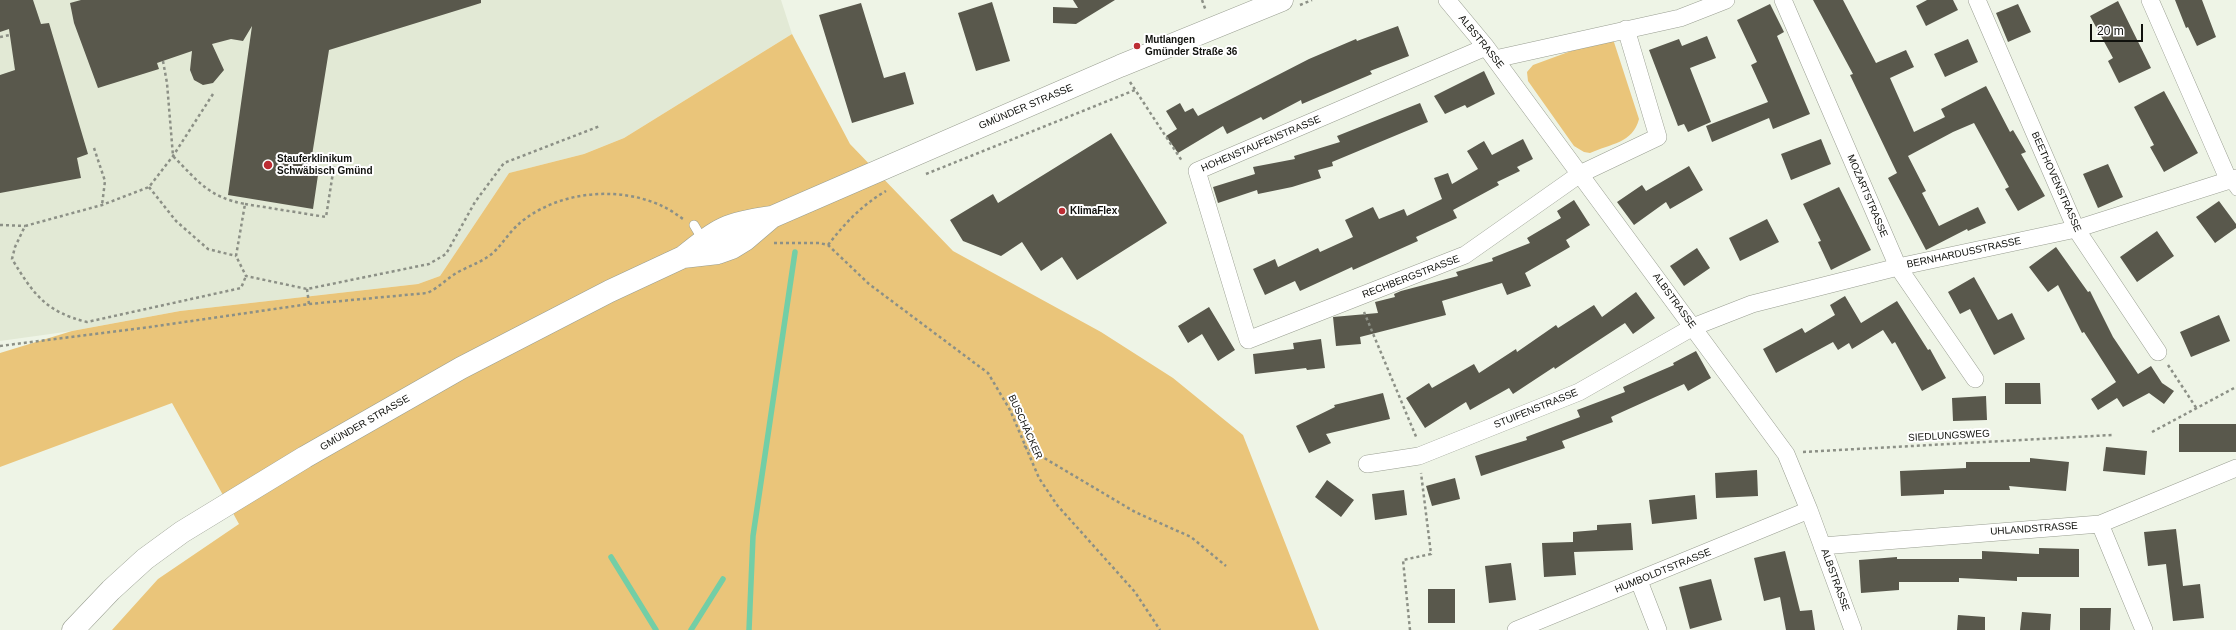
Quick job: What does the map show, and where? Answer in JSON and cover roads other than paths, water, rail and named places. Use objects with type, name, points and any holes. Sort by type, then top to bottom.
[{"type":"street","name":"GMÜNDER STRASSE","points":[[73,630],[111,590],[145,559],[182,532],[305,457],[461,368],[610,291],[683,257],[702,240],[722,228],[750,234],[772,217],[1114,69],[1282,0]]},
{"type":"street","name":"ALBSTRASSE","points":[[1447,0],[1491,53],[1786,454],[1809,510],[1853,630]]},
{"type":"street","name":"HOHENSTAUFENSTRASSE","points":[[1248,340],[1197,171],[1491,53],[1680,18],[1726,0]]},
{"type":"street","name":"MOZARTSTRASSE","points":[[1783,0],[1898,267],[1975,379]]},
{"type":"street","name":"BEETHOVENSTRASSE","points":[[1977,0],[2076,229],[2158,352]]},
{"type":"street","points":[[2150,0],[2234,183]]},
{"type":"street","name":"RECHBERGSTRASSE","points":[[1248,340],[1465,255],[1580,174],[1658,137],[1626,29]]},
{"type":"street","name":"BERNHARDUSSTRASSE","points":[[1693,327],[1752,304],[1898,267],[2076,229],[2234,183]]},
{"type":"street","name":"STUIFENSTRASSE","points":[[1367,464],[1419,456],[1579,392],[1693,327]]},
{"type":"street","name":"UHLANDSTRASSE","points":[[1822,546],[2100,524],[2236,468]]},
{"type":"street","name":"HUMBOLDTSTRASSE","points":[[1516,630],[1639,581],[1809,510]]},
{"type":"street","points":[[2100,524],[2144,630]]},
{"type":"street","points":[[1639,581],[1658,630]]},
{"type":"waterway","points":[[749,630],[753,536],[795,252]]},
{"type":"waterway","points":[[611,557],[656,630]]},
{"type":"waterway","points":[[691,630],[723,579]]},
{"type":"place","name":"Mutlangen Gmünder Straße 36","points":[[1137,46]]},
{"type":"place","name":"Stauferklinikum Schwäbisch Gmünd","points":[[268,165]]},
{"type":"place","name":"KlimaFlex","points":[[1062,211]]}]
